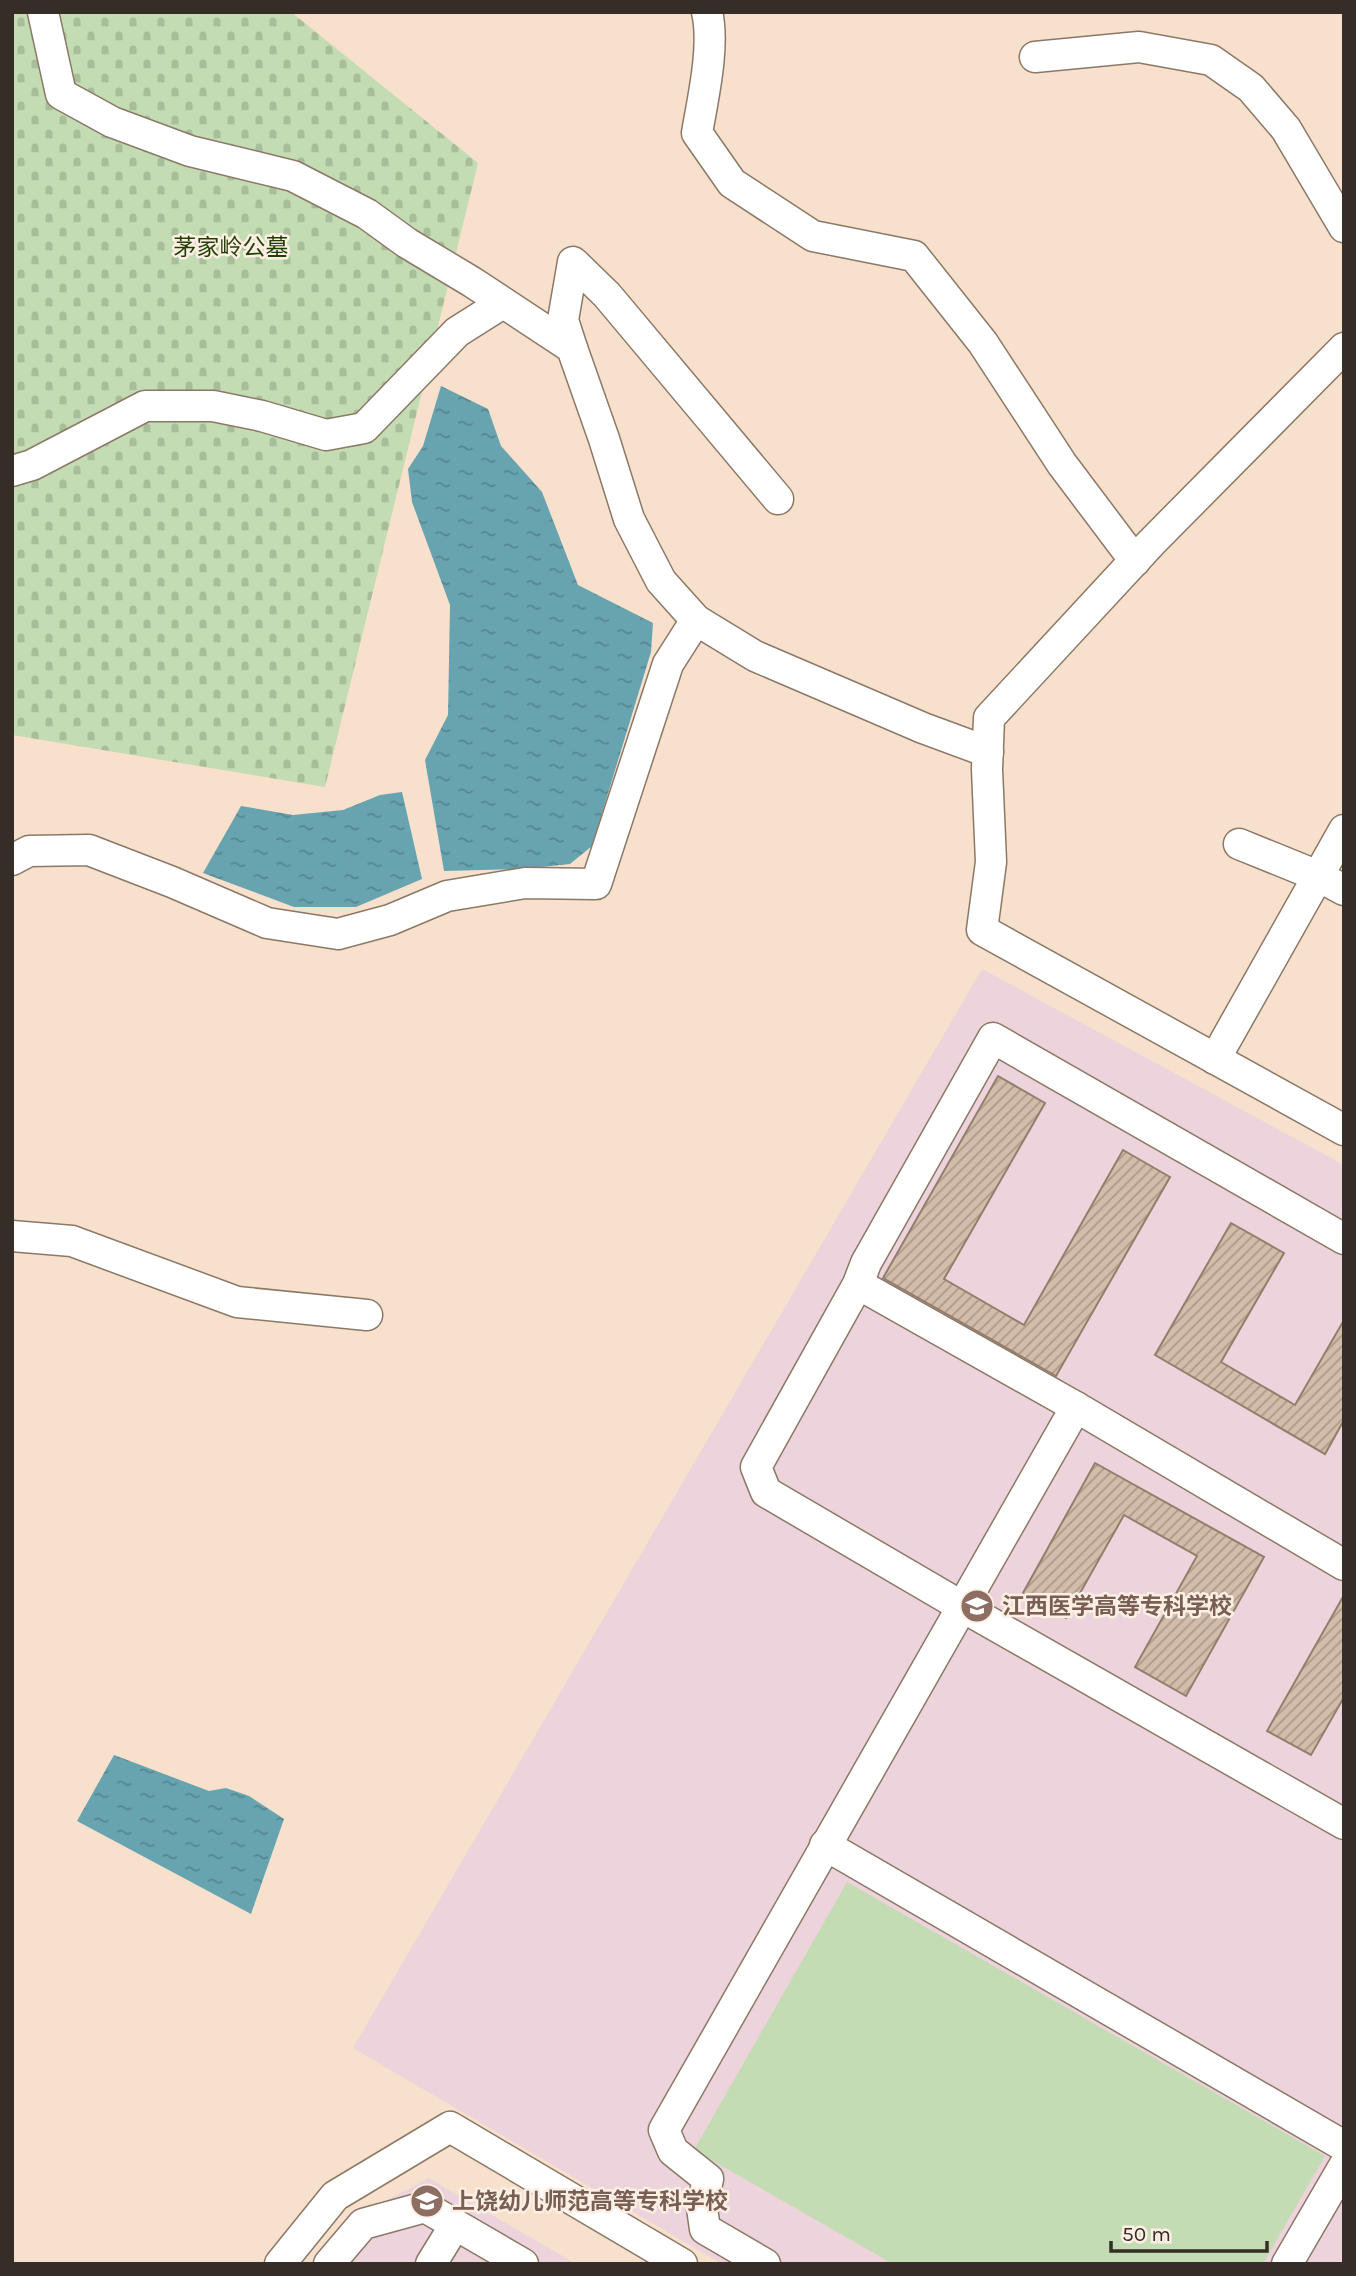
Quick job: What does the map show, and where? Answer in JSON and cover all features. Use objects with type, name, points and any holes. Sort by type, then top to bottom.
[{"type":"street","points":[[43,12],[61,94],[112,122],[190,151],[293,176],[367,214],[407,243],[572,348]]},
{"type":"street","points":[[707,12],[710,24],[698,133],[732,183],[813,236],[914,256],[983,343],[1062,464],[1135,561]]},
{"type":"street","points":[[1035,57],[1139,47],[1211,60],[1251,88],[1286,129],[1344,227]]},
{"type":"street","points":[[778,499],[607,295],[573,261],[563,320],[629,519],[660,581],[696,620],[755,656],[923,728],[988,752]]},
{"type":"street","points":[[12,471],[32,465],[145,406],[213,406],[262,416],[326,435],[364,428],[457,332],[503,303]]},
{"type":"street","points":[[1344,348],[1135,561],[989,718],[991,862],[982,930],[1344,1130]]},
{"type":"street","points":[[12,860],[29,850],[89,850],[267,923],[338,934],[390,920],[447,896],[525,883],[596,884],[668,664],[696,620]]},
{"type":"street","points":[[1214,1059],[1344,830]]},
{"type":"street","points":[[1239,844],[1318,876],[1344,890]]},
{"type":"street","points":[[1344,1239],[993,1038],[866,1263],[858,1284],[756,1467],[766,1492],[1344,1824]]},
{"type":"street","points":[[12,1236],[72,1241],[237,1302],[367,1315]]},
{"type":"street","points":[[858,1284],[1076,1406],[1344,1565]]},
{"type":"street","points":[[765,2264],[705,2229],[702,2208],[708,2179],[673,2151],[664,2130],[1076,1406]]},
{"type":"street","points":[[825,1845],[1343,2163],[1287,2264]]},
{"type":"street","points":[[280,2264],[335,2196],[450,2127],[682,2264]]},
{"type":"street","points":[[329,2264],[363,2224],[425,2207],[523,2264]]},
{"type":"street","points":[[430,2264],[455,2225]]},
{"type":"shaded area","name":"江西医学高等专科学校","points":[[982,969],[1344,1165],[1344,2264],[722,2264],[353,2048]]},
{"type":"shaded area","name":"上饶幼儿师范高等专科学校","points":[[429,2178],[576,2264],[315,2264],[344,2223]]},
{"type":"green space","name":"茅家岭公墓","points":[[12,12],[291,12],[478,163],[325,787],[12,735]]},
{"type":"green space","points":[[847,1882],[1325,2156],[1263,2264],[893,2264],[694,2150]]},
{"type":"water","points":[[441,386],[488,409],[501,446],[542,492],[578,585],[653,623],[651,652],[592,846],[570,864],[524,869],[444,871],[425,760],[448,715],[450,605],[412,502],[408,469],[423,446]]},
{"type":"water","points":[[402,792],[422,879],[356,907],[294,907],[203,873],[241,806],[293,815],[343,810],[380,795]]},
{"type":"water","points":[[114,1755],[209,1791],[226,1788],[249,1796],[284,1819],[251,1914],[77,1821]]},
{"type":"building","points":[[998,1076],[1045,1103],[944,1279],[1024,1325],[1123,1150],[1170,1177],[1056,1376],[883,1278]]},
{"type":"building","points":[[1231,1223],[1284,1253],[1221,1362],[1295,1405],[1344,1320],[1344,1420],[1325,1454],[1155,1355]]},
{"type":"building","points":[[1095,1463],[1264,1557],[1186,1696],[1135,1667],[1197,1556],[1124,1515],[1066,1618],[1023,1593]]},
{"type":"building","points":[[1344,1595],[1344,1697],[1311,1755],[1267,1731]]},
{"type":"place","name":"江西医学高等专科学校","points":[[977,1606]]},
{"type":"place","name":"上饶幼儿师范高等专科学校","points":[[427,2201]]}]
